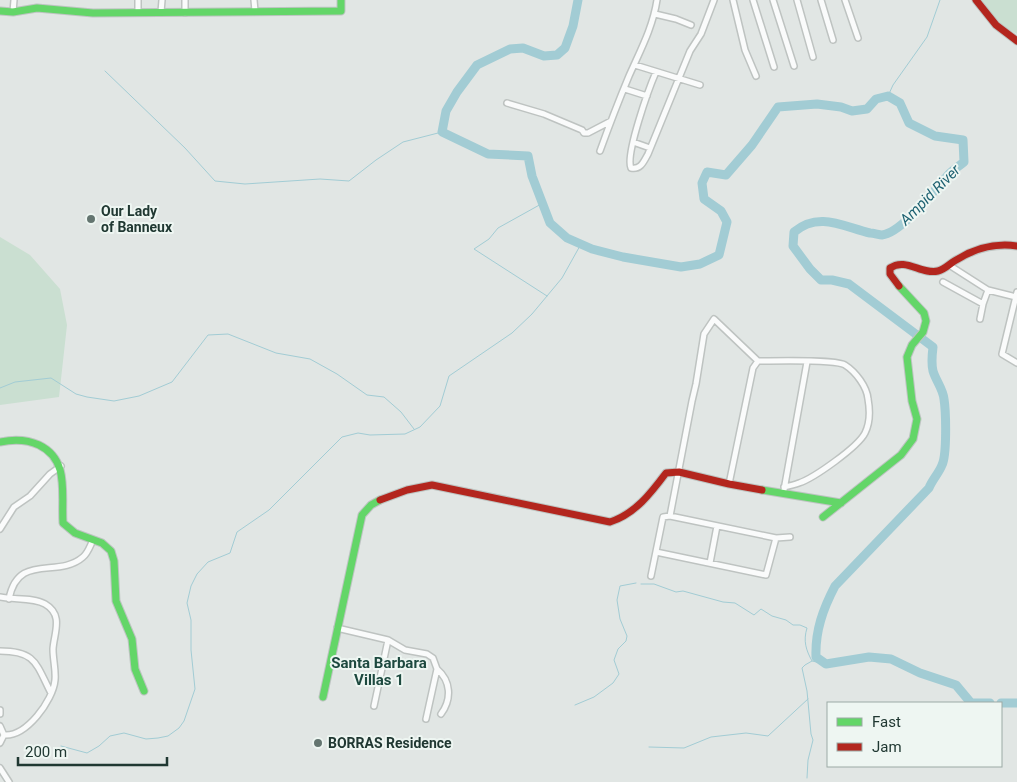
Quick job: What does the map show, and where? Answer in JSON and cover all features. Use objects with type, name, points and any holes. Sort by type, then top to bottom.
[{"type":"street","points":[[13,12],[14,0]]},
{"type":"street","points":[[38,0],[38,8]]},
{"type":"street","points":[[138,0],[138,12]]},
{"type":"street","points":[[161,12],[162,0]]},
{"type":"street","points":[[185,0],[185,13]]},
{"type":"street","points":[[254,0],[255,11]]},
{"type":"street","points":[[0,11],[13,12],[38,8],[93,14],[341,11],[342,0]]},
{"type":"street","points":[[600,151],[655,14],[657,0]]},
{"type":"street","points":[[656,72],[646,96],[633,142],[631,168],[636,169],[643,163],[690,51],[701,34],[714,0]]},
{"type":"street","points":[[733,0],[746,50],[756,76]]},
{"type":"street","points":[[753,0],[774,67]]},
{"type":"street","points":[[773,0],[794,66]]},
{"type":"street","points":[[797,0],[813,57]]},
{"type":"street","points":[[821,0],[833,40]]},
{"type":"street","points":[[845,0],[858,38]]},
{"type":"street","points":[[976,0],[996,25],[1017,40]]},
{"type":"street","points":[[655,14],[691,25]]},
{"type":"street","points":[[635,65],[700,85]]},
{"type":"street","points":[[625,89],[646,96]]},
{"type":"street","points":[[507,104],[562,120],[582,130],[584,133],[588,133],[612,120]]},
{"type":"street","points":[[633,142],[650,148]]},
{"type":"street","points":[[823,517],[901,455],[913,439],[917,419],[912,401],[907,357],[912,344],[925,327],[926,321],[924,313],[890,274],[890,268],[894,264],[901,263],[928,271],[939,270],[956,259],[990,247],[1008,244],[1017,246]]},
{"type":"street","points":[[949,265],[988,290],[1016,294],[1002,354],[1017,363]]},
{"type":"street","points":[[943,282],[983,304]]},
{"type":"street","points":[[980,319],[988,290]]},
{"type":"street","points":[[670,516],[704,334],[714,319],[758,360],[839,363],[845,365],[857,376],[867,391],[870,409],[867,425],[860,440],[827,467],[784,490]]},
{"type":"street","points":[[729,484],[753,368],[758,360]]},
{"type":"street","points":[[784,490],[807,362]]},
{"type":"street","points":[[0,442],[17,439],[42,446],[50,451],[57,458],[61,466],[63,523],[68,530],[76,535],[105,545],[112,552],[114,565],[113,587],[116,603],[132,639],[134,649],[133,664],[144,691]]},
{"type":"street","points":[[0,529],[14,507],[30,496],[50,474],[61,466]]},
{"type":"street","points":[[322,697],[362,516],[366,508],[378,501],[432,485],[610,522],[622,518],[648,497],[666,473],[679,472],[729,484],[784,490],[841,502]]},
{"type":"street","points":[[651,576],[663,517],[670,516],[776,538],[790,537]]},
{"type":"street","points":[[710,563],[717,526]]},
{"type":"street","points":[[656,552],[766,575],[776,538]]},
{"type":"street","points":[[9,599],[11,586],[25,572],[76,562],[86,555],[93,540]]},
{"type":"street","points":[[0,597],[38,601],[46,604],[56,616],[57,624],[53,648],[55,682],[43,710],[34,720],[14,734],[4,735]]},
{"type":"street","points":[[338,628],[388,640],[405,650],[427,654],[433,658],[438,669],[445,676],[449,684],[446,706],[441,714]]},
{"type":"street","points":[[374,706],[388,640]]},
{"type":"street","points":[[0,651],[19,652],[28,656],[36,664],[51,693]]},
{"type":"street","points":[[426,719],[438,669]]},
{"type":"street","points":[[0,726],[4,735]]},
{"type":"street","points":[[0,743],[4,735]]},
{"type":"street","points":[[0,768],[9,782]]},
{"type":"green space","points":[[980,0],[1017,0],[1017,34],[996,20]]},
{"type":"green space","points":[[0,237],[30,255],[60,289],[67,325],[59,397],[0,405]]},
{"type":"waterway","name":"Ampid River","points":[[578,0],[573,26],[565,48],[557,55],[544,56],[523,48],[510,49],[477,65],[446,111],[442,132],[488,154],[528,156],[532,176],[550,223],[567,238],[592,249],[623,257],[681,267],[700,264],[719,255],[727,222],[721,211],[704,199],[702,183],[707,172],[726,175],[752,145],[778,107],[817,104],[841,107],[852,111],[867,109],[876,99],[888,96],[900,103],[909,123],[935,136],[963,140],[964,162],[949,174],[899,227],[881,235],[832,222],[813,222],[794,232],[793,246],[821,280],[832,280],[849,284],[933,347],[932,368],[941,388],[945,413],[945,452],[941,468],[929,488],[835,586],[821,620],[817,638],[816,657],[826,664],[869,657],[891,659],[920,673],[956,685],[970,702]]},
{"type":"waterway","points":[[888,96],[893,85],[927,37],[940,0]]},
{"type":"waterway","points":[[105,71],[185,148],[215,181],[245,184],[320,179],[349,181],[403,142],[442,132]]},
{"type":"waterway","points":[[543,203],[498,228],[489,239],[474,249],[547,296]]},
{"type":"waterway","points":[[61,746],[87,753],[99,746],[110,736],[124,733],[146,739],[158,738],[168,736],[179,728],[184,721],[195,689],[191,650],[191,620],[187,603],[191,586],[197,574],[208,562],[230,553],[237,532],[269,510],[342,437],[358,433],[370,435],[405,434],[420,427],[440,406],[449,376],[512,333],[532,314],[562,278],[581,244]]},
{"type":"waterway","points":[[0,388],[15,382],[51,378],[76,394],[87,397],[114,401],[139,396],[172,382],[208,335],[228,334],[276,353],[310,359],[337,374],[367,395],[384,397],[401,412],[414,429]]},
{"type":"waterway","points":[[575,705],[594,697],[613,683],[619,674],[614,660],[618,649],[626,641],[627,636],[620,619],[617,600],[620,586],[636,583]]},
{"type":"waterway","points":[[641,584],[654,584],[676,592],[683,591],[723,602],[735,603],[754,615],[761,609],[793,625],[807,628],[806,645],[812,661],[826,664]]},
{"type":"waterway","points":[[807,778],[808,760],[813,740],[802,668],[812,661]]},
{"type":"waterway","points":[[649,747],[684,748],[711,737],[746,733],[768,736],[808,699]]},
{"type":"waterway","name":"Ampid River","points":[[1002,703],[1017,703]]},
{"type":"traffic: fast","points":[[0,11],[13,12],[37,8],[93,13],[341,11],[341,0]]},
{"type":"traffic: fast","points":[[823,517],[901,455],[913,439],[917,419],[912,401],[907,357],[912,345],[923,332],[926,321],[924,313],[899,286]]},
{"type":"traffic: fast","points":[[0,442],[25,441],[39,445],[49,451],[56,459],[62,479],[63,523],[75,533],[102,543],[111,551],[114,561],[116,601],[132,639],[135,669],[144,691]]},
{"type":"traffic: fast","points":[[762,490],[841,503]]},
{"type":"traffic: fast","points":[[323,697],[362,515],[371,505],[380,500]]},
{"type":"traffic: jam","points":[[976,0],[996,25],[1017,41]]},
{"type":"traffic: jam","points":[[899,286],[890,274],[890,268],[896,265],[908,265],[932,272],[944,269],[955,260],[979,249],[1001,245],[1017,246]]},
{"type":"traffic: jam","points":[[380,500],[407,490],[432,485],[610,522],[635,508],[666,473],[679,472],[762,490]]},
{"type":"place","name":"Our Lady of Banneux","points":[[91,219]]},
{"type":"place","name":"BORRAS Residence","points":[[318,743]]},
{"type":"district","name":"Santa Barbara Villas 1","points":[[379,672]]}]
